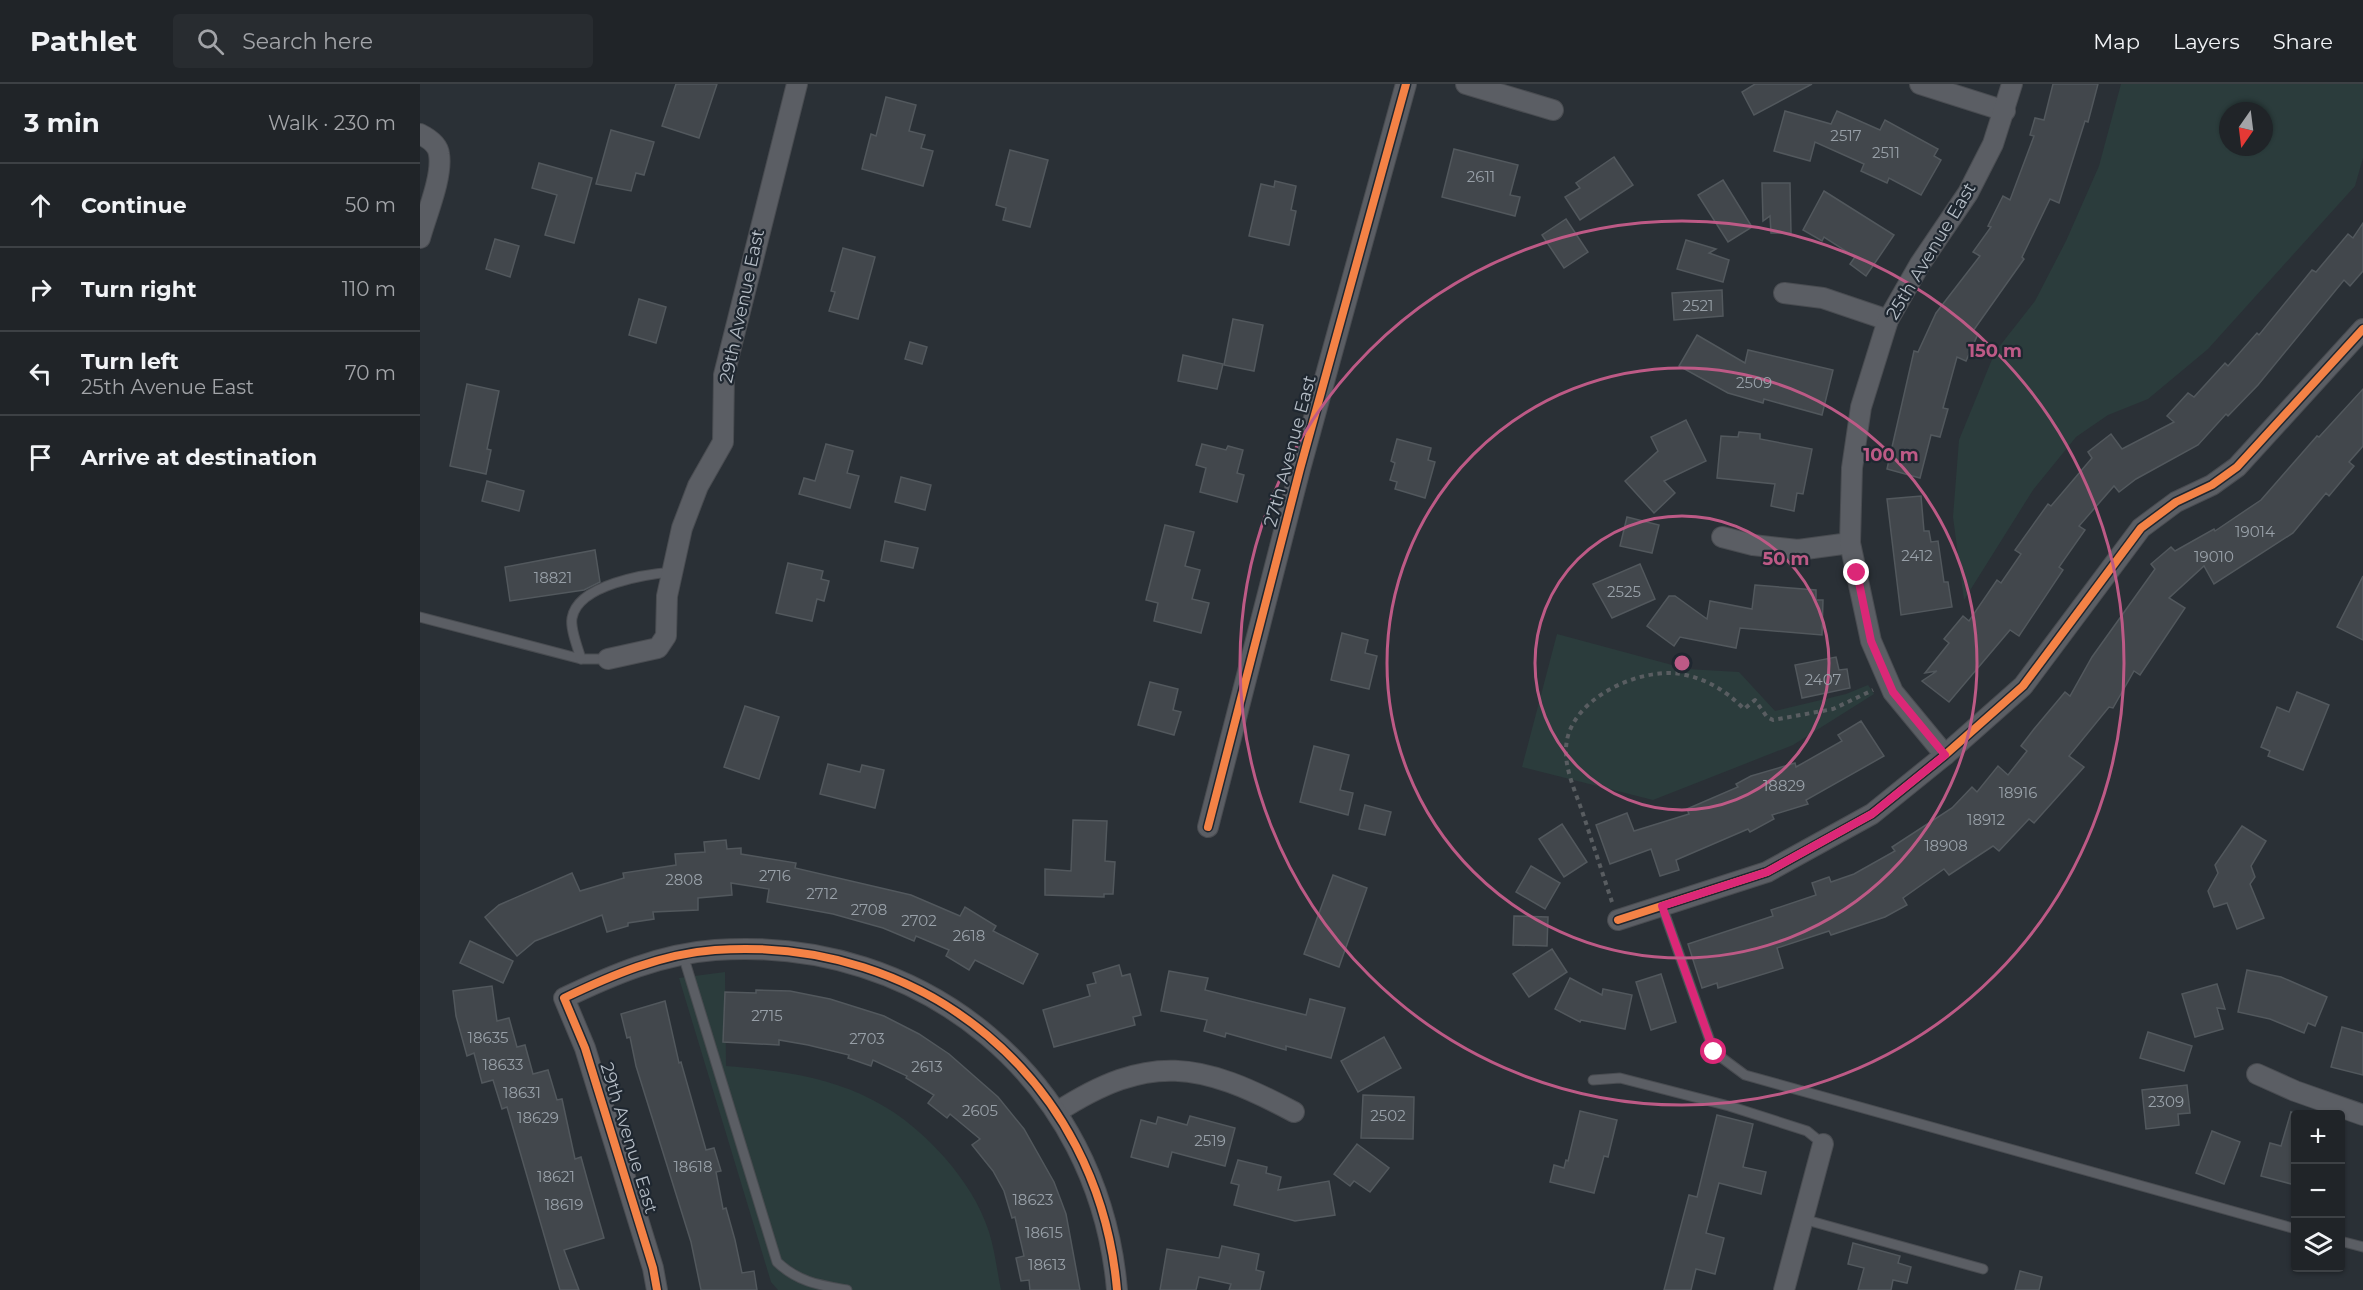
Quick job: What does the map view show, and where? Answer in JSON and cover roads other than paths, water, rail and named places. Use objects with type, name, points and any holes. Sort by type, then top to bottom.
[{"type":"street","name":"29th Avenue East","points":[[608,659],[642,654],[658,648],[666,636],[667,596],[682,528],[698,486],[723,442],[724,375],[797,84]]},
{"type":"street","name":"27th Avenue East","points":[[1208,827],[1304,458],[1406,84]]},
{"type":"street","points":[[1466,84],[1553,110]]},
{"type":"street","points":[[1920,84],[2005,111]]},
{"type":"street","name":"25th Avenue East","points":[[1945,755],[1893,692],[1871,641],[1850,543],[1852,468],[1861,407],[1888,320],[1920,264],[1968,193],[1993,144],[2012,84]]},
{"type":"street","points":[[420,134],[435,145],[439,153],[439,169],[420,238]]},
{"type":"street","points":[[1784,293],[1823,298],[1888,320]]},
{"type":"street","points":[[1618,920],[1767,872],[1872,814],[1945,755],[2023,686],[2141,528],[2176,502],[2212,485],[2237,467],[2363,329]]},
{"type":"street","points":[[1722,537],[1753,545],[1798,550],[1850,543]]},
{"type":"street","points":[[684,955],[713,950],[764,948],[808,952],[882,972],[926,993],[982,1030],[1017,1063],[1057,1112],[1085,1162],[1099,1198],[1115,1266],[1117,1290]]},
{"type":"street","name":"29th Avenue East","points":[[657,1290],[585,1048],[564,998],[626,971],[684,955]]},
{"type":"street","points":[[1057,1112],[1089,1091],[1112,1081],[1136,1074],[1167,1071],[1223,1078],[1294,1112]]},
{"type":"street","points":[[2257,1074],[2295,1091],[2363,1115]]},
{"type":"street","points":[[1784,1290],[1823,1144]]},
{"type":"lane","points":[[581,659],[572,619],[579,604],[613,583],[639,574],[673,572]]},
{"type":"lane","points":[[420,617],[581,659],[608,659]]},
{"type":"lane","points":[[1662,906],[1714,1052],[1744,1076],[2291,1228]]},
{"type":"lane","points":[[684,955],[777,1262],[792,1276],[811,1284],[847,1290]]},
{"type":"lane","points":[[1593,1080],[1620,1078],[1730,1106],[1807,1131],[1823,1144]]},
{"type":"lane","points":[[1803,1219],[1983,1269]]},
{"type":"lane","points":[[2345,1242],[2363,1247]]}]
